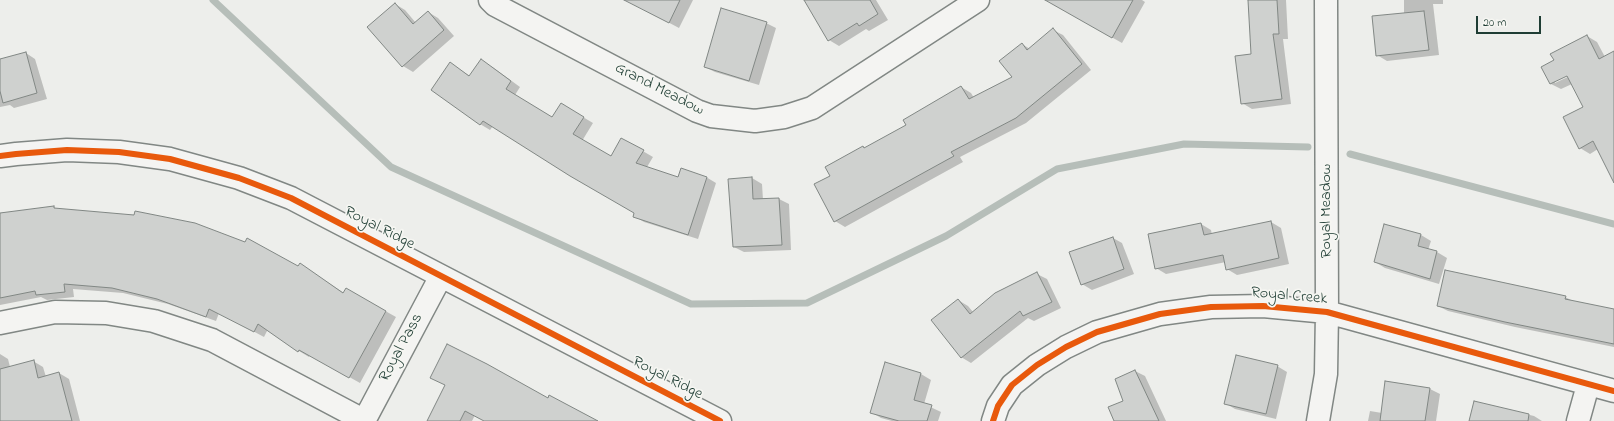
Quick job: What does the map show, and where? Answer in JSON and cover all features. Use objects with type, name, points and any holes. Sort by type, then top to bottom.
[{"type":"street","name":"Grand Meadow","points":[[490,0],[495,5],[697,111],[711,116],[755,121],[784,117],[812,108],[978,0]]},
{"type":"street","name":"Royal Meadow","points":[[1318,421],[1326,374],[1326,0]]},
{"type":"street","name":"Royal Ridge","points":[[0,156],[68,150],[119,152],[170,160],[239,178],[290,198],[720,421]]},
{"type":"street","name":"Royal Pass","points":[[364,421],[441,276]]},
{"type":"street","name":"Royal Creek","points":[[993,421],[998,406],[1012,385],[1037,365],[1060,351],[1097,332],[1160,314],[1211,307],[1263,306],[1327,312],[1614,391]]},
{"type":"street","points":[[0,323],[55,312],[106,313],[154,321],[212,340],[364,421]]},
{"type":"street","points":[[1578,421],[1588,385]]},
{"type":"building","points":[[624,0],[680,0],[669,23]]},
{"type":"building","points":[[804,0],[870,0],[878,14],[859,26],[857,23],[828,41]]},
{"type":"building","points":[[1045,0],[1133,0],[1112,38]]},
{"type":"building","points":[[1248,0],[1277,0],[1279,34],[1273,34],[1282,99],[1241,104],[1235,56],[1251,54]]},
{"type":"building","points":[[395,3],[413,24],[428,11],[444,30],[402,67],[367,27]]},
{"type":"building","points":[[721,8],[767,22],[749,81],[704,67]]},
{"type":"building","points":[[1424,11],[1429,50],[1376,56],[1372,16]]},
{"type":"building","points":[[1053,28],[1082,64],[1016,118],[951,152],[954,156],[834,222],[814,184],[830,176],[825,167],[906,125],[903,120],[961,86],[969,99],[1012,77],[999,61],[1022,43],[1027,50]]},
{"type":"building","points":[[1587,35],[1599,59],[1614,51],[1614,183],[1593,141],[1579,149],[1563,117],[1583,107],[1567,76],[1550,84],[1541,67],[1554,60],[1550,54]]},
{"type":"building","points":[[26,52],[37,93],[3,103],[0,91],[0,59]]},
{"type":"building","points":[[481,59],[511,81],[506,89],[552,117],[561,103],[584,117],[573,134],[611,156],[621,138],[644,150],[636,163],[678,177],[681,168],[707,177],[688,235],[633,217],[634,213],[570,176],[483,121],[480,125],[431,90],[450,62],[469,76]]},
{"type":"building","points":[[752,177],[753,199],[779,198],[782,245],[733,247],[728,179]]},
{"type":"building","points":[[54,206],[54,208],[134,215],[135,211],[195,223],[245,242],[247,238],[298,266],[300,263],[343,293],[346,288],[386,311],[349,378],[299,350],[298,352],[258,324],[254,332],[209,309],[206,317],[157,299],[112,288],[64,284],[65,292],[36,295],[35,291],[0,298],[0,213]]},
{"type":"building","points":[[1271,221],[1279,258],[1226,270],[1223,255],[1155,269],[1148,234],[1201,223],[1204,235]]},
{"type":"building","points":[[1384,224],[1421,234],[1418,246],[1437,251],[1430,279],[1374,262]]},
{"type":"building","points":[[1113,237],[1124,269],[1081,285],[1069,252]]},
{"type":"building","points":[[1445,270],[1566,296],[1565,299],[1614,309],[1614,344],[1505,322],[1437,306]]},
{"type":"building","points":[[1037,272],[1052,302],[1023,316],[1020,311],[961,358],[931,320],[958,299],[970,314],[995,293]]},
{"type":"building","points":[[447,344],[487,364],[548,398],[549,395],[598,421],[484,421],[465,411],[460,421],[427,421],[445,385],[430,378]]},
{"type":"building","points":[[1236,355],[1278,365],[1266,414],[1224,404]]},
{"type":"building","points":[[34,360],[38,378],[59,372],[72,421],[0,421],[0,369]]},
{"type":"building","points":[[885,362],[921,373],[914,400],[932,405],[927,421],[899,421],[870,413]]},
{"type":"building","points":[[1135,370],[1159,421],[1114,421],[1108,407],[1123,401],[1115,379]]},
{"type":"building","points":[[1385,381],[1430,388],[1425,421],[1380,421]]},
{"type":"building","points":[[1474,401],[1529,414],[1528,421],[1469,421]]},
{"type":"waterway","points":[[213,0],[391,167],[691,304],[807,303],[946,236],[1057,169],[1184,144],[1308,147]]},
{"type":"waterway","points":[[1350,154],[1614,224]]},
{"type":"cycle path","points":[[0,156],[67,150],[119,152],[170,159],[239,178],[291,198],[720,421]]},
{"type":"cycle path","points":[[993,421],[998,406],[1012,385],[1037,365],[1066,347],[1097,332],[1160,314],[1211,307],[1263,306],[1327,312],[1614,391]]}]
